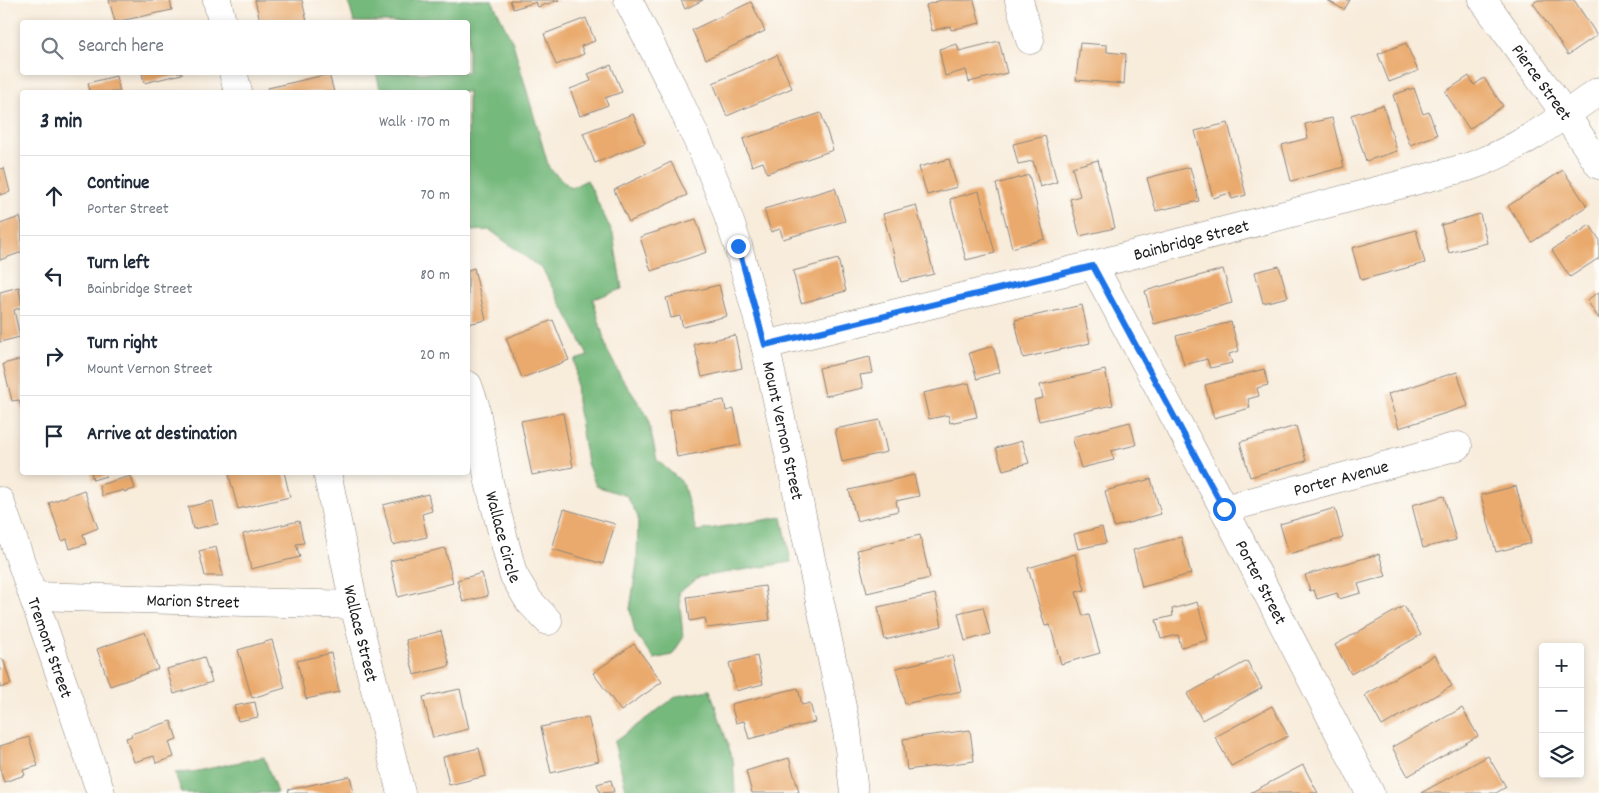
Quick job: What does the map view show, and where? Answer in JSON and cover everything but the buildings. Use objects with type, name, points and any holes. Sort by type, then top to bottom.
[{"type":"street","points":[[217,0],[222,20]]},
{"type":"street","name":"Mount Vernon Street","points":[[628,0],[676,94],[717,187],[738,246],[765,345],[846,731],[854,793]]},
{"type":"street","points":[[1019,0],[1030,40]]},
{"type":"street","name":"Pierce Street","points":[[1483,0],[1566,115],[1599,166]]},
{"type":"street","points":[[234,75],[238,90]]},
{"type":"street","name":"Bainbridge Street","points":[[765,345],[1093,266],[1468,167],[1499,155],[1566,115],[1599,92]]},
{"type":"street","name":"Porter Street","points":[[1093,266],[1224,509],[1370,793]]},
{"type":"street","name":"Wallace Circle","points":[[470,391],[475,405],[489,482],[513,574],[529,602],[548,621]]},
{"type":"street","name":"Porter Avenue","points":[[1224,509],[1458,446]]},
{"type":"street","name":"Wallace Street","points":[[328,475],[354,605],[400,793]]},
{"type":"street","name":"Tremont Street","points":[[1,509],[101,793]]},
{"type":"street","name":"Marion Street","points":[[33,596],[354,605]]},
{"type":"green space","points":[[348,0],[492,0],[513,43],[549,168],[571,188],[587,180],[613,234],[622,289],[593,299],[607,350],[621,377],[647,415],[657,460],[683,483],[696,531],[782,517],[791,562],[700,577],[679,592],[683,638],[672,655],[654,659],[635,633],[630,609],[637,563],[638,517],[627,496],[596,486],[587,463],[577,401],[575,360],[588,356],[543,270],[490,230],[470,231],[470,90],[380,90],[377,75],[470,75],[470,20],[353,20]]},
{"type":"green space","points":[[710,690],[733,760],[735,793],[627,793],[614,742],[677,696]]},
{"type":"green space","points":[[264,757],[277,793],[182,793],[175,773],[192,772]]},
{"type":"route","points":[[738,246],[765,345],[1093,266],[1224,509]]}]
